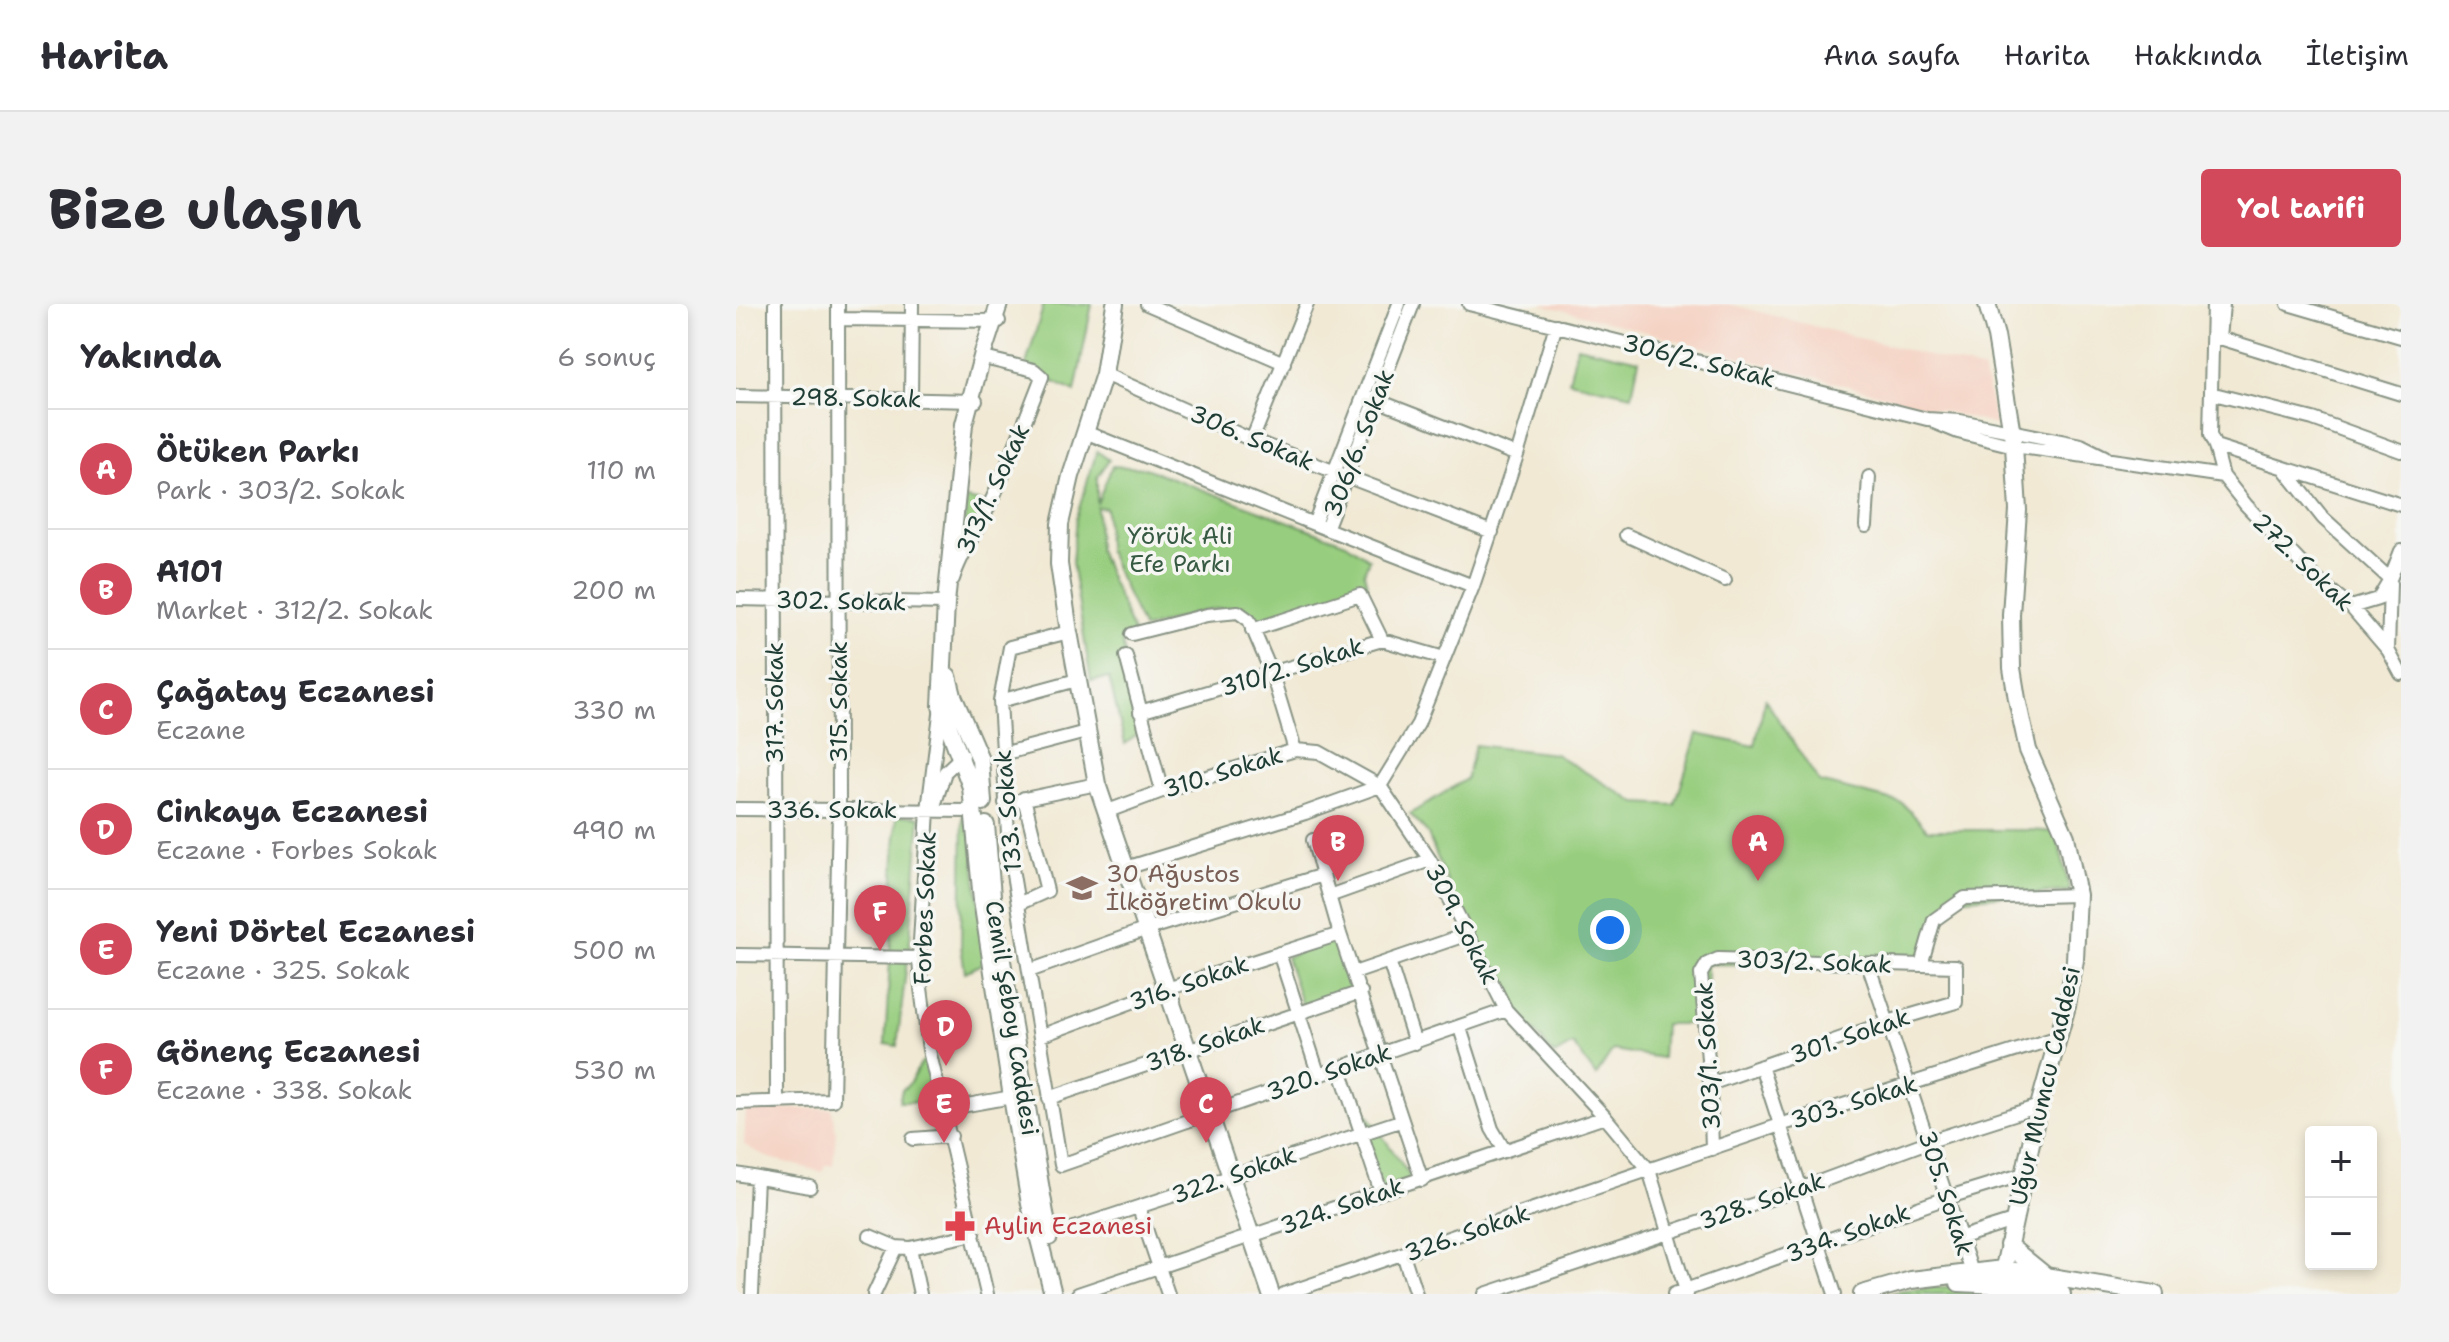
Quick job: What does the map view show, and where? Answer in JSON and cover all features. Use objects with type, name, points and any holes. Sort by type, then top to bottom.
[{"type":"main road","name":"Forbes Sokak","points":[[973,400],[988,359],[999,304]]},
{"type":"main road","name":"Forbes Sokak","points":[[973,811],[971,787],[941,706],[946,603],[956,488],[973,400],[996,321],[1006,304]]},
{"type":"main road","points":[[1115,304],[1104,374],[1071,476],[1060,524],[1059,564],[1069,632],[1097,784],[1271,1294]]},
{"type":"main road","name":"Uğur Mumcu Caddesi","points":[[1988,312],[1987,339],[2010,439],[2011,509],[2016,520],[2011,615],[2012,668],[2028,750],[2066,837],[2078,895],[2075,960],[2013,1221],[2006,1278]]},
{"type":"main road","name":"Cemil Şeboy Caddesi","points":[[944,660],[953,696],[980,759],[993,908],[1059,1294]]},
{"type":"main road","name":"Cemil Şeboy Caddesi","points":[[973,811],[982,900],[1012,1097],[1030,1204],[1053,1294]]},
{"type":"main road","points":[[2008,1245],[2047,1277]]},
{"type":"main road","points":[[1870,1291],[1911,1280],[2047,1277],[2155,1294]]},
{"type":"main road","points":[[2006,1278],[2062,1294]]},
{"type":"street","name":"317. Sokak","points":[[775,304],[777,1102]]},
{"type":"street","name":"315. Sokak","points":[[777,1102],[833,1100],[839,810],[838,304]]},
{"type":"street","points":[[911,399],[912,304]]},
{"type":"street","points":[[1147,304],[1284,363]]},
{"type":"street","points":[[1252,440],[1307,304]]},
{"type":"street","name":"306/6. Sokak","points":[[1370,398],[1399,304]]},
{"type":"street","name":"306/6. Sokak","points":[[1320,526],[1370,398],[1413,304]]},
{"type":"street","name":"306/2. Sokak","points":[[1469,304],[1927,419],[1958,432],[2010,439],[2078,456],[2105,457],[2223,476]]},
{"type":"street","name":"272. Sokak","points":[[2213,304],[2210,435],[2223,476],[2315,578],[2351,607],[2388,650],[2401,674]]},
{"type":"street","name":"272. Sokak","points":[[2215,446],[2218,436],[2223,304]]},
{"type":"street","points":[[2288,304],[2401,337]]},
{"type":"street","points":[[838,319],[996,321]]},
{"type":"street","points":[[1126,868],[1305,813],[1380,786],[1418,724],[1473,586],[1556,325]]},
{"type":"street","points":[[2220,338],[2401,394]]},
{"type":"street","name":"313/1. Sokak","points":[[946,603],[959,561],[1006,469],[1042,377],[1034,370],[988,359]]},
{"type":"street","name":"306. Sokak","points":[[1104,374],[1252,440],[1492,532]]},
{"type":"street","points":[[2218,395],[2313,419],[2401,451]]},
{"type":"street","name":"298. Sokak","points":[[736,396],[973,400]]},
{"type":"street","points":[[1370,398],[1517,455]]},
{"type":"street","points":[[1085,432],[1473,586]]},
{"type":"street","points":[[2215,446],[2401,505]]},
{"type":"street","points":[[2284,469],[2323,518],[2390,579],[2388,650]]},
{"type":"street","points":[[1866,526],[1869,477]]},
{"type":"street","points":[[1626,535],[1725,580]]},
{"type":"street","points":[[2351,607],[2378,599],[2401,551]]},
{"type":"street","points":[[1252,630],[1360,595],[1382,640]]},
{"type":"street","name":"302. Sokak","points":[[736,599],[946,603]]},
{"type":"street","points":[[1132,634],[1207,615],[1238,612],[1249,620],[1272,674],[1295,750]]},
{"type":"street","name":"133. Sokak","points":[[1061,1165],[1009,850],[1000,701],[1010,647],[1069,632]]},
{"type":"street","name":"310/2. Sokak","points":[[1140,712],[1382,640],[1444,658]]},
{"type":"street","points":[[1126,656],[1162,791]]},
{"type":"street","points":[[1000,701],[1077,680]]},
{"type":"street","name":"Forbes Sokak","points":[[941,706],[928,810],[919,958],[929,1050],[987,1294]]},
{"type":"street","points":[[1002,754],[1086,732]]},
{"type":"street","points":[[934,760],[959,752],[974,741]]},
{"type":"street","name":"310. Sokak","points":[[1108,811],[1295,750],[1319,752],[1380,786]]},
{"type":"street","points":[[928,810],[935,804],[945,772],[959,752]]},
{"type":"street","points":[[1005,803],[1097,784]]},
{"type":"street","name":"309. Sokak","points":[[1380,786],[1430,860],[1506,1010],[1605,1117],[1649,1170],[1669,1233],[1682,1293]]},
{"type":"street","points":[[1018,904],[1047,891],[1024,798]]},
{"type":"street","name":"336. Sokak","points":[[736,809],[973,811]]},
{"type":"street","points":[[1313,840],[1340,934],[1422,1180]]},
{"type":"street","points":[[1329,896],[1430,860]]},
{"type":"street","points":[[1029,971],[1147,929],[1323,875]]},
{"type":"street","name":"303/2. Sokak","points":[[1921,965],[1934,920],[1965,898],[2078,895]]},
{"type":"street","name":"316. Sokak","points":[[1040,1036],[1167,989],[1340,934]]},
{"type":"street","points":[[1354,973],[1468,934]]},
{"type":"street","points":[[1279,953],[1319,1076]]},
{"type":"street","points":[[736,955],[919,958]]},
{"type":"street","name":"303/2. Sokak","points":[[1707,964],[1718,959],[1956,966]]},
{"type":"street","points":[[1389,961],[1415,1043]]},
{"type":"street","name":"303/1. Sokak","points":[[1707,964],[1701,974],[1712,1149]]},
{"type":"street","name":"305. Sokak","points":[[1868,964],[1949,1197],[1972,1277]]},
{"type":"street","name":"301. Sokak","points":[[1710,1084],[1888,1022],[1956,1002],[1956,966]]},
{"type":"street","name":"318. Sokak","points":[[1049,1098],[1361,992]]},
{"type":"street","name":"320. Sokak","points":[[1061,1165],[1506,1010]]},
{"type":"street","points":[[1460,1028],[1492,1129],[1505,1151]]},
{"type":"street","name":"303. Sokak","points":[[1649,1170],[2059,1037]]},
{"type":"street","points":[[1761,1066],[1835,1294]]},
{"type":"street","points":[[1340,1069],[1381,1192]]},
{"type":"street","points":[[945,1109],[1012,1097]]},
{"type":"street","points":[[736,1103],[777,1102]]},
{"type":"street","name":"328. Sokak","points":[[1485,1294],[2039,1106]]},
{"type":"street","name":"324. Sokak","points":[[1078,1294],[1605,1117]]},
{"type":"street","name":"322. Sokak","points":[[1068,1230],[1400,1121]]},
{"type":"street","points":[[913,1139],[951,1136]]},
{"type":"street","name":"326. Sokak","points":[[1284,1294],[1649,1170]]},
{"type":"street","points":[[736,1174],[810,1187]]},
{"type":"street","name":"334. Sokak","points":[[1682,1293],[1949,1197],[2024,1174]]},
{"type":"street","points":[[752,1294],[757,1178]]},
{"type":"street","points":[[1139,1208],[1168,1294]]},
{"type":"street","points":[[1962,1237],[2013,1221]]},
{"type":"street","points":[[870,1236],[896,1247],[910,1248],[974,1234]]},
{"type":"street","points":[[874,1294],[896,1247]]},
{"type":"street","points":[[910,1248],[920,1294]]},
{"type":"street","points":[[1403,1254],[1416,1294]]},
{"type":"shaded area","points":[[1541,304],[1729,304],[1983,370],[1996,425]]},
{"type":"shaded area","points":[[831,1108],[836,1132],[833,1165],[825,1165],[822,1172],[766,1157],[744,1145],[746,1110]]},
{"type":"green space","points":[[1044,304],[1092,304],[1075,392],[1025,368]]},
{"type":"green space","points":[[1577,346],[1639,360],[1632,395],[1569,381]]},
{"type":"green space","name":"Yörük Ali Efe Parkı","points":[[1097,451],[1109,460],[1097,478],[1097,504],[1112,466],[1145,468],[1346,543],[1369,559],[1364,573],[1367,585],[1259,621],[1241,606],[1207,610],[1143,629],[1107,550],[1106,508],[1097,507],[1098,549],[1134,634],[1121,639],[1145,729],[1125,744],[1109,678],[1091,681],[1072,562],[1076,518]]},
{"type":"green space","points":[[966,499],[987,503],[963,547]]},
{"type":"green space","points":[[1765,699],[1819,782],[1902,803],[1928,830],[2056,832],[2070,891],[1965,898],[1945,908],[1921,965],[1707,964],[1706,1024],[1664,1024],[1662,1058],[1613,1050],[1596,1076],[1573,1044],[1554,1055],[1515,1008],[1450,888],[1427,832],[1410,814],[1466,779],[1475,745],[1555,754],[1637,803],[1675,805],[1697,734],[1755,746]]},
{"type":"green space","points":[[897,815],[920,817],[909,951],[890,954]]},
{"type":"green space","points":[[963,816],[969,817],[986,962],[965,972],[961,947]]},
{"type":"green space","points":[[1333,940],[1350,988],[1302,1005],[1286,957]]},
{"type":"green space","points":[[890,961],[907,961],[897,1046],[885,1044]]},
{"type":"green space","points":[[927,1059],[938,1102],[899,1102],[902,1090]]},
{"type":"green space","points":[[1337,1070],[1408,1173],[1411,1182],[1383,1191]]},
{"type":"green space","points":[[1957,1286],[2036,1294],[1889,1294],[1902,1290]]},
{"type":"place","name":"A101","points":[[1338,881]]},
{"type":"place","name":"Ötüken Parkı","points":[[1758,881]]},
{"type":"place","name":"30 Ağustos İlköğretim Okulu","points":[[1082,888]]},
{"type":"place","name":"Gönenç Eczanesi","points":[[880,951]]},
{"type":"place","name":"Cinkaya Eczanesi","points":[[946,1066]]},
{"type":"place","name":"Yeni Dörtel Eczanesi","points":[[944,1143]]},
{"type":"place","name":"Çağatay Eczanesi","points":[[1206,1143]]},
{"type":"place","name":"Aylin Eczanesi","points":[[960,1226]]}]
